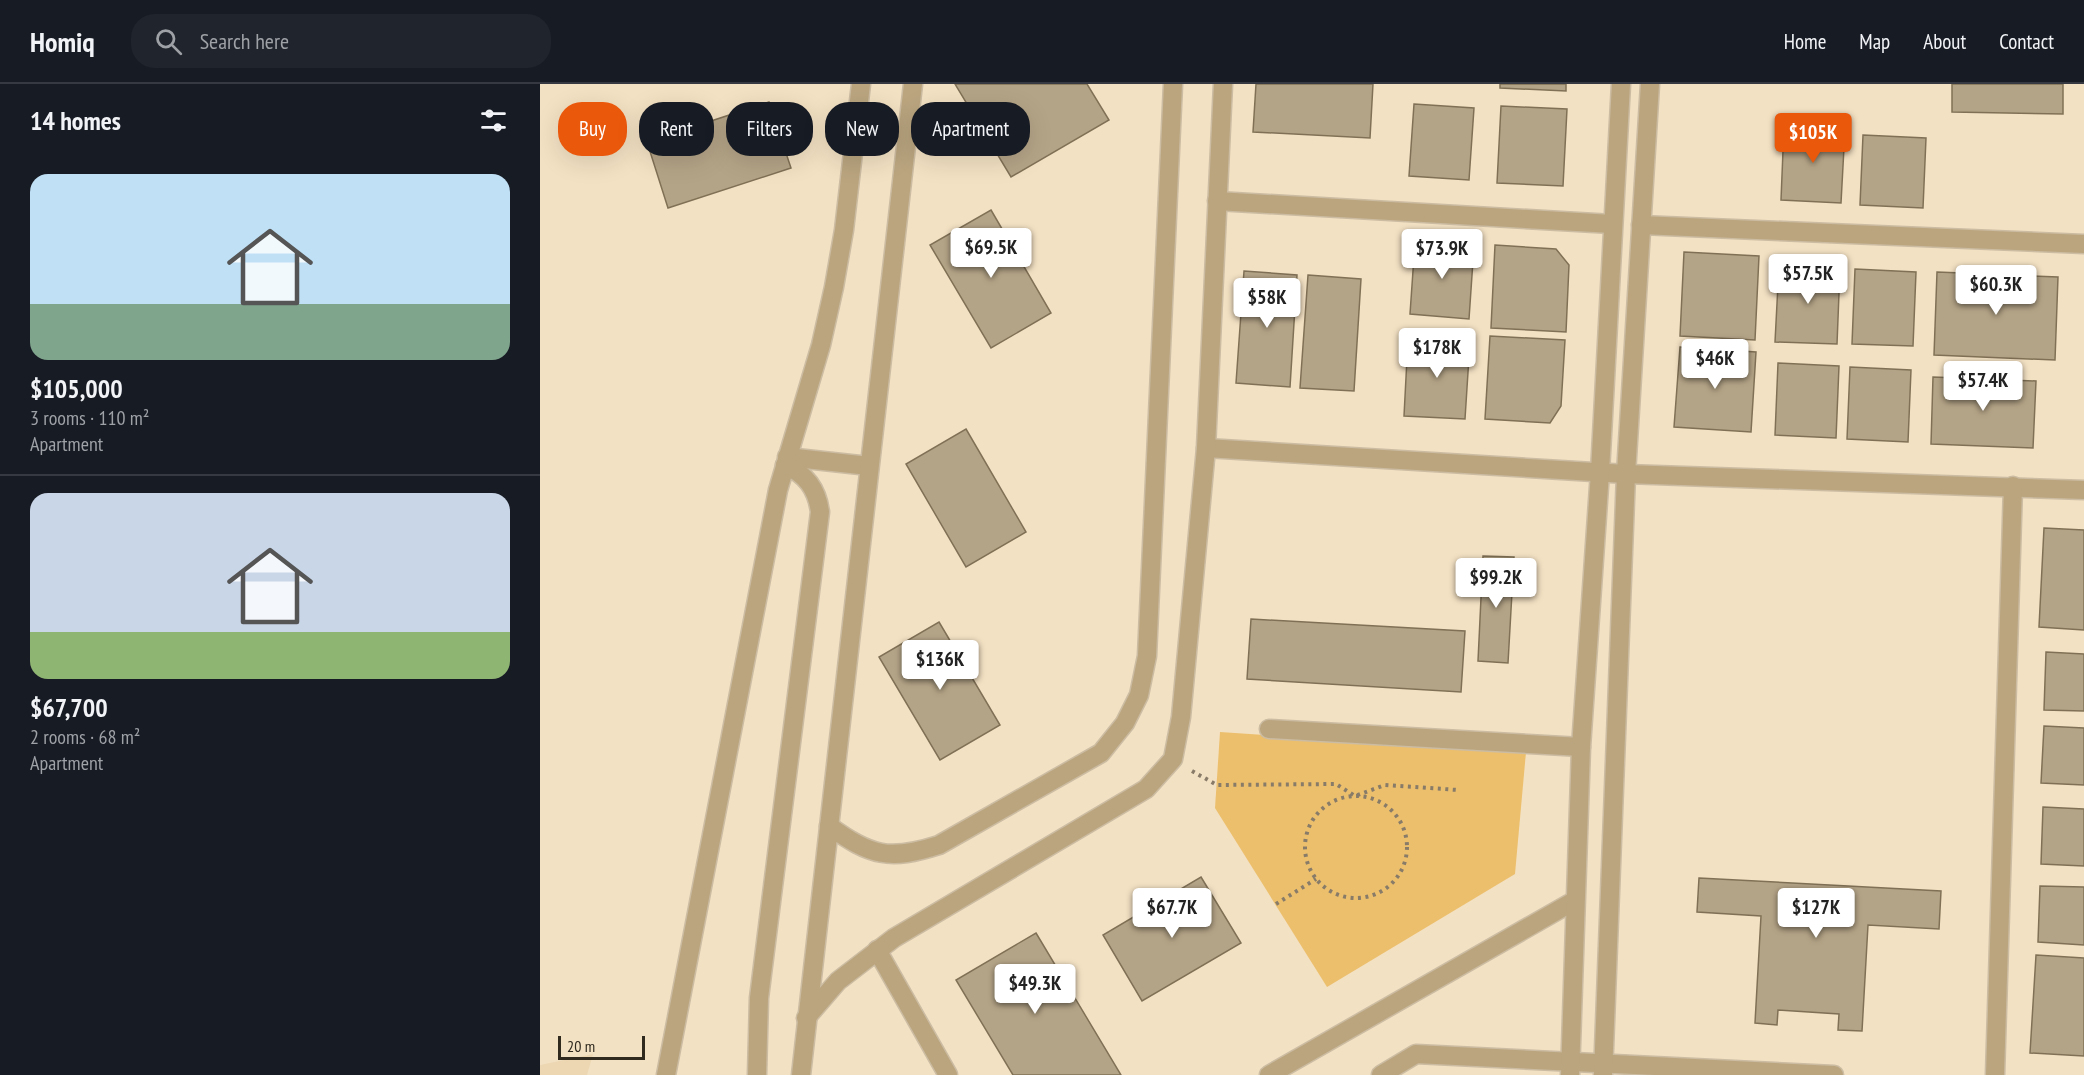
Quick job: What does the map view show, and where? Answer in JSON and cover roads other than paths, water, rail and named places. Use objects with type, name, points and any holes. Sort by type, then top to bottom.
[{"type":"street","points":[[666,1075],[778,490],[821,345],[834,287],[844,230],[861,84]]},
{"type":"street","points":[[801,1075],[913,84]]},
{"type":"street","points":[[829,826],[854,844],[882,854],[912,853],[939,845],[1101,753],[1125,723],[1139,695],[1147,656],[1173,84]]},
{"type":"street","points":[[806,1018],[838,981],[877,950],[1146,789],[1173,759],[1181,717],[1206,448],[1223,84]]},
{"type":"street","points":[[1570,1068],[1581,747],[1600,472],[1620,84]]},
{"type":"street","points":[[1603,1070],[1626,474],[1650,84]]},
{"type":"street","points":[[1217,201],[1612,224]]},
{"type":"street","points":[[1641,225],[2084,244]]},
{"type":"street","points":[[1206,448],[1626,474],[2084,490]]},
{"type":"street","points":[[786,461],[869,466]]},
{"type":"street","points":[[757,1075],[759,998],[820,512],[813,488],[786,461]]},
{"type":"street","points":[[1995,1075],[2013,486]]},
{"type":"street","points":[[1269,729],[1581,747]]},
{"type":"street","points":[[1269,1075],[1574,901]]},
{"type":"street","points":[[877,950],[948,1075]]},
{"type":"street","points":[[1381,1075],[1416,1054],[1603,1070],[1834,1075]]}]
